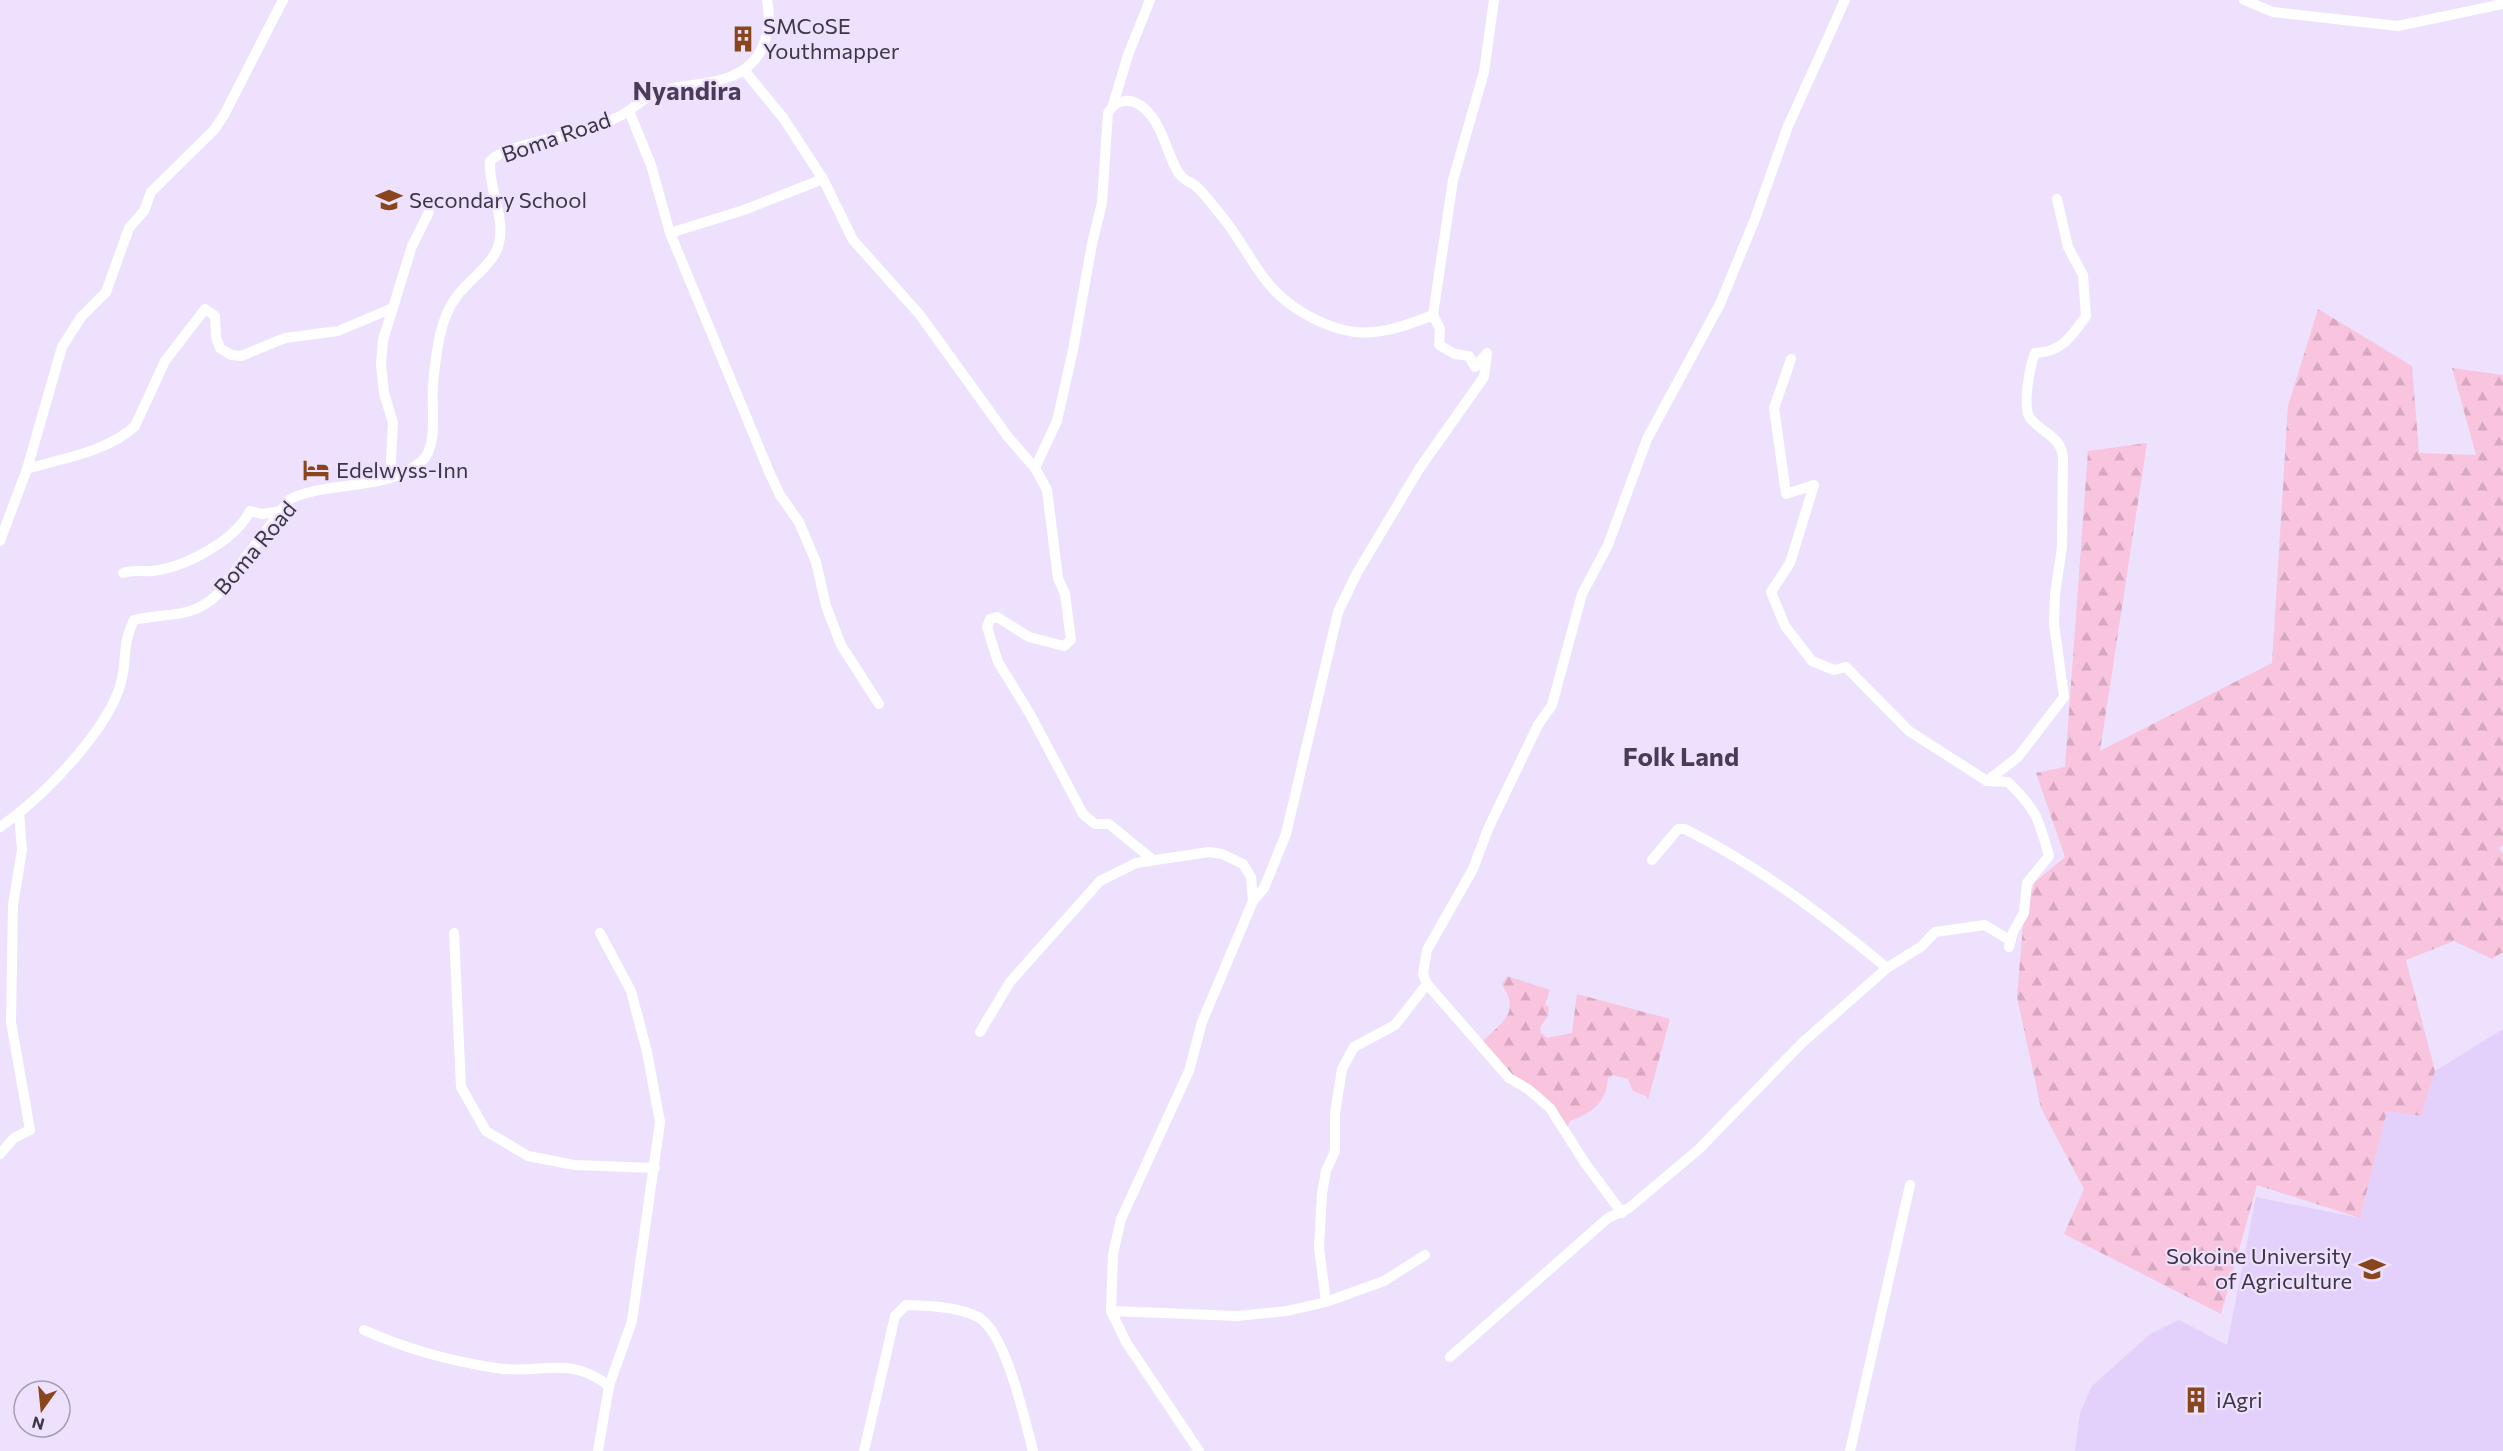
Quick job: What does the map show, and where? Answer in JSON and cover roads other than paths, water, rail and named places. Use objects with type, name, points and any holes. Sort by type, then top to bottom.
[{"type":"street","points":[[0,541],[27,469],[62,347],[81,317],[106,292],[129,228],[144,211],[151,192],[214,129],[224,115],[284,0]]},
{"type":"street","points":[[767,0],[769,27],[766,40],[758,56],[744,70],[784,119],[823,179],[853,240],[920,315],[1008,437],[1035,468],[1047,490],[1058,578],[1065,594],[1071,640],[1064,646],[1029,637],[994,617],[987,627],[998,662],[1030,714],[1089,822],[1109,825],[1153,860]]},
{"type":"street","points":[[1035,468],[1057,421],[1074,350],[1092,244],[1102,202],[1105,127],[1128,55],[1150,0]]},
{"type":"street","points":[[1199,1451],[1126,1342],[1111,1311],[1113,1254],[1122,1219],[1189,1071],[1202,1022],[1253,901],[1264,888],[1286,834],[1338,612],[1357,573],[1419,469],[1484,377],[1487,352],[1475,367],[1469,356],[1455,354],[1439,345],[1440,329],[1433,315],[1453,180],[1484,72],[1494,0]]},
{"type":"street","points":[[1622,1213],[1585,1163],[1550,1108],[1528,1089],[1509,1078],[1426,984],[1423,974],[1430,942],[1473,869],[1488,829],[1538,725],[1552,705],[1582,594],[1608,545],[1647,439],[1720,304],[1755,219],[1788,126],[1845,0]]},
{"type":"street","points":[[2244,0],[2258,3],[2273,12],[2398,26],[2503,4]]},
{"type":"street","name":"Boma Road","points":[[0,827],[19,813],[62,772],[103,719],[118,694],[125,673],[126,636],[134,621],[168,617],[204,607],[217,595],[290,499],[303,493],[390,478],[419,464],[428,456],[433,444],[431,416],[435,362],[442,327],[455,298],[497,248],[500,222],[489,174],[490,161],[499,153],[564,137],[629,111],[643,98],[665,90],[731,77],[744,70]]},
{"type":"street","points":[[1113,105],[1121,101],[1132,101],[1144,108],[1156,121],[1181,176],[1197,187],[1225,221],[1274,290],[1302,312],[1327,325],[1347,331],[1374,332],[1433,315]]},
{"type":"street","points":[[629,111],[651,165],[670,233],[770,474],[780,495],[798,522],[816,562],[826,606],[841,645],[879,704]]},
{"type":"street","points":[[670,233],[744,210],[823,179]]},
{"type":"street","points":[[1987,781],[2018,757],[2064,698],[2054,624],[2055,594],[2062,548],[2062,446],[2029,416],[2026,402],[2035,353],[2051,352],[2069,339],[2086,316],[2083,275],[2068,247],[2057,199]]},
{"type":"street","points":[[390,478],[393,423],[384,393],[381,364],[383,340],[412,246],[429,212]]},
{"type":"street","points":[[27,469],[106,445],[135,426],[165,361],[204,309],[215,316],[216,337],[220,348],[231,355],[241,356],[285,338],[338,331],[393,308]]},
{"type":"street","points":[[1450,1357],[1608,1218],[1622,1213],[1699,1149],[1802,1043],[1887,968],[1922,946],[1935,932],[1985,925],[2010,944],[2024,913],[2027,884],[2049,856],[2041,824],[2031,804],[2008,782],[1987,781],[1909,731],[1846,667],[1834,670],[1812,661],[1785,626],[1771,592],[1790,563],[1814,485],[1786,494],[1774,408],[1791,359]]},
{"type":"street","points":[[123,573],[129,570],[152,571],[181,563],[228,539],[245,521],[250,511],[262,514],[281,511]]},
{"type":"street","points":[[0,1154],[14,1138],[30,1130],[11,1022],[13,905],[22,850],[19,813]]},
{"type":"street","points":[[1652,860],[1678,830],[1685,829],[1754,866],[1813,907],[1887,968]]},
{"type":"street","points":[[980,1032],[1010,982],[1100,881],[1136,863],[1209,852],[1222,854],[1243,864],[1251,877],[1253,901]]},
{"type":"street","points":[[454,933],[461,1087],[486,1131],[528,1156],[574,1165],[655,1168]]},
{"type":"street","points":[[598,1451],[609,1386],[632,1321],[660,1122],[647,1052],[631,991],[600,933]]},
{"type":"street","points":[[1326,1302],[1320,1247],[1322,1194],[1326,1171],[1335,1151],[1335,1113],[1342,1069],[1354,1047],[1395,1025],[1426,984]]},
{"type":"street","points":[[1850,1451],[1910,1185]]},
{"type":"street","points":[[1111,1311],[1237,1316],[1287,1311],[1326,1302],[1384,1281],[1425,1255]]},
{"type":"street","points":[[864,1451],[895,1316],[906,1305],[942,1307],[981,1318],[1005,1353],[1033,1451]]},
{"type":"street","points":[[364,1330],[399,1345],[496,1368],[525,1371],[548,1367],[580,1368],[609,1386]]},
{"type":"place","name":"SMCoSE Youthmapper","points":[[743,39]]},
{"type":"place","name":"Secondary School","points":[[389,200]]},
{"type":"place","name":"Edelwyss-Inn","points":[[316,470]]},
{"type":"place","name":"Sokoine University of Agriculture","points":[[2372,1269]]},
{"type":"place","name":"iAgri","points":[[2196,1400]]},
{"type":"district","name":"Nyandira","points":[[687,91]]},
{"type":"district","name":"Folk Land","points":[[1681,757]]}]
